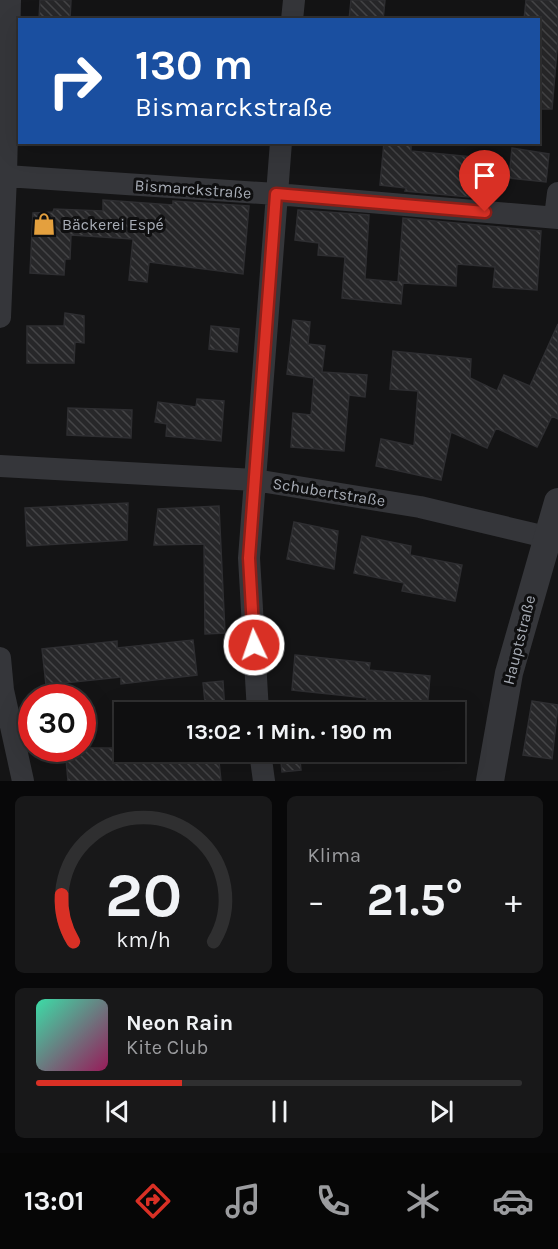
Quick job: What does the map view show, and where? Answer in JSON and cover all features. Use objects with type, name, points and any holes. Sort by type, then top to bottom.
[{"type":"street","points":[[0,317],[10,0]]},
{"type":"street","points":[[292,18],[294,0]]},
{"type":"street","points":[[257,702],[249,558],[281,144]]},
{"type":"street","name":"Bismarckstraße","points":[[6,176],[276,194],[556,218]]},
{"type":"street","points":[[556,218],[558,193]]},
{"type":"street","name":"Schubertstraße","points":[[0,466],[255,480],[420,507],[546,537]]},
{"type":"street","name":"Hauptstraße","points":[[490,781],[509,673],[546,537],[558,502]]},
{"type":"street","points":[[0,658],[3,690],[23,781]]},
{"type":"street","points":[[261,762],[264,781]]},
{"type":"building","points":[[40,0],[71,0],[70,18],[39,18]]},
{"type":"building","points":[[351,0],[385,0],[383,18],[349,18]]},
{"type":"building","points":[[526,0],[558,0],[558,38],[552,109],[540,109],[540,18],[524,18]]},
{"type":"building","points":[[384,144],[411,144],[411,151],[473,157],[469,197],[405,191],[406,188],[380,185]]},
{"type":"building","points":[[512,148],[549,154],[546,182],[509,178]]},
{"type":"building","points":[[103,200],[173,205],[173,201],[249,206],[243,274],[149,262],[147,282],[129,280],[133,239],[71,235],[70,259],[65,259],[64,275],[30,273],[33,213],[53,212],[54,209],[103,211]]},
{"type":"building","points":[[298,210],[369,215],[365,279],[398,282],[403,218],[541,231],[537,290],[493,287],[495,267],[457,264],[456,286],[403,283],[401,304],[342,298],[345,257],[318,255],[319,243],[295,240]]},
{"type":"building","points":[[65,313],[84,316],[84,343],[75,342],[74,363],[27,363],[27,326],[64,326]]},
{"type":"building","points":[[293,320],[310,322],[308,344],[325,346],[322,372],[367,375],[365,397],[349,395],[344,451],[291,447],[293,413],[311,415],[314,378],[287,374]]},
{"type":"building","points":[[558,324],[558,419],[552,416],[537,447],[496,428],[487,448],[451,432],[441,480],[376,466],[381,439],[414,446],[418,391],[390,389],[393,351],[471,359],[470,378],[497,391],[504,375],[530,386]]},
{"type":"building","points":[[211,326],[239,329],[237,352],[209,349]]},
{"type":"building","points":[[197,399],[224,401],[221,441],[166,436],[167,424],[155,422],[158,402],[196,407]]},
{"type":"building","points":[[68,408],[132,410],[131,438],[67,435]]},
{"type":"building","points":[[128,503],[127,540],[27,546],[25,508]]},
{"type":"building","points":[[219,506],[225,633],[205,634],[204,544],[154,545],[158,509]]},
{"type":"building","points":[[294,522],[338,531],[334,569],[287,559]]},
{"type":"building","points":[[362,536],[411,546],[410,555],[462,565],[455,601],[402,591],[404,583],[354,573]]},
{"type":"building","points":[[193,640],[197,675],[121,684],[121,677],[46,684],[42,649],[117,641],[117,648]]},
{"type":"building","points":[[295,655],[370,663],[369,670],[430,676],[428,702],[366,702],[367,698],[292,690]]},
{"type":"building","points":[[223,681],[224,702],[205,702],[203,683]]},
{"type":"building","points":[[532,701],[558,705],[552,759],[523,755]]},
{"type":"building","points":[[96,748],[114,748],[114,762],[219,762],[221,781],[68,781],[66,762],[96,762]]},
{"type":"building","points":[[281,762],[300,762],[301,770],[282,772]]},
{"type":"place","name":"Bäckerei Espé","points":[[44,224]]},
{"type":"route","points":[[254,645],[249,558],[276,194],[485,212]]}]
